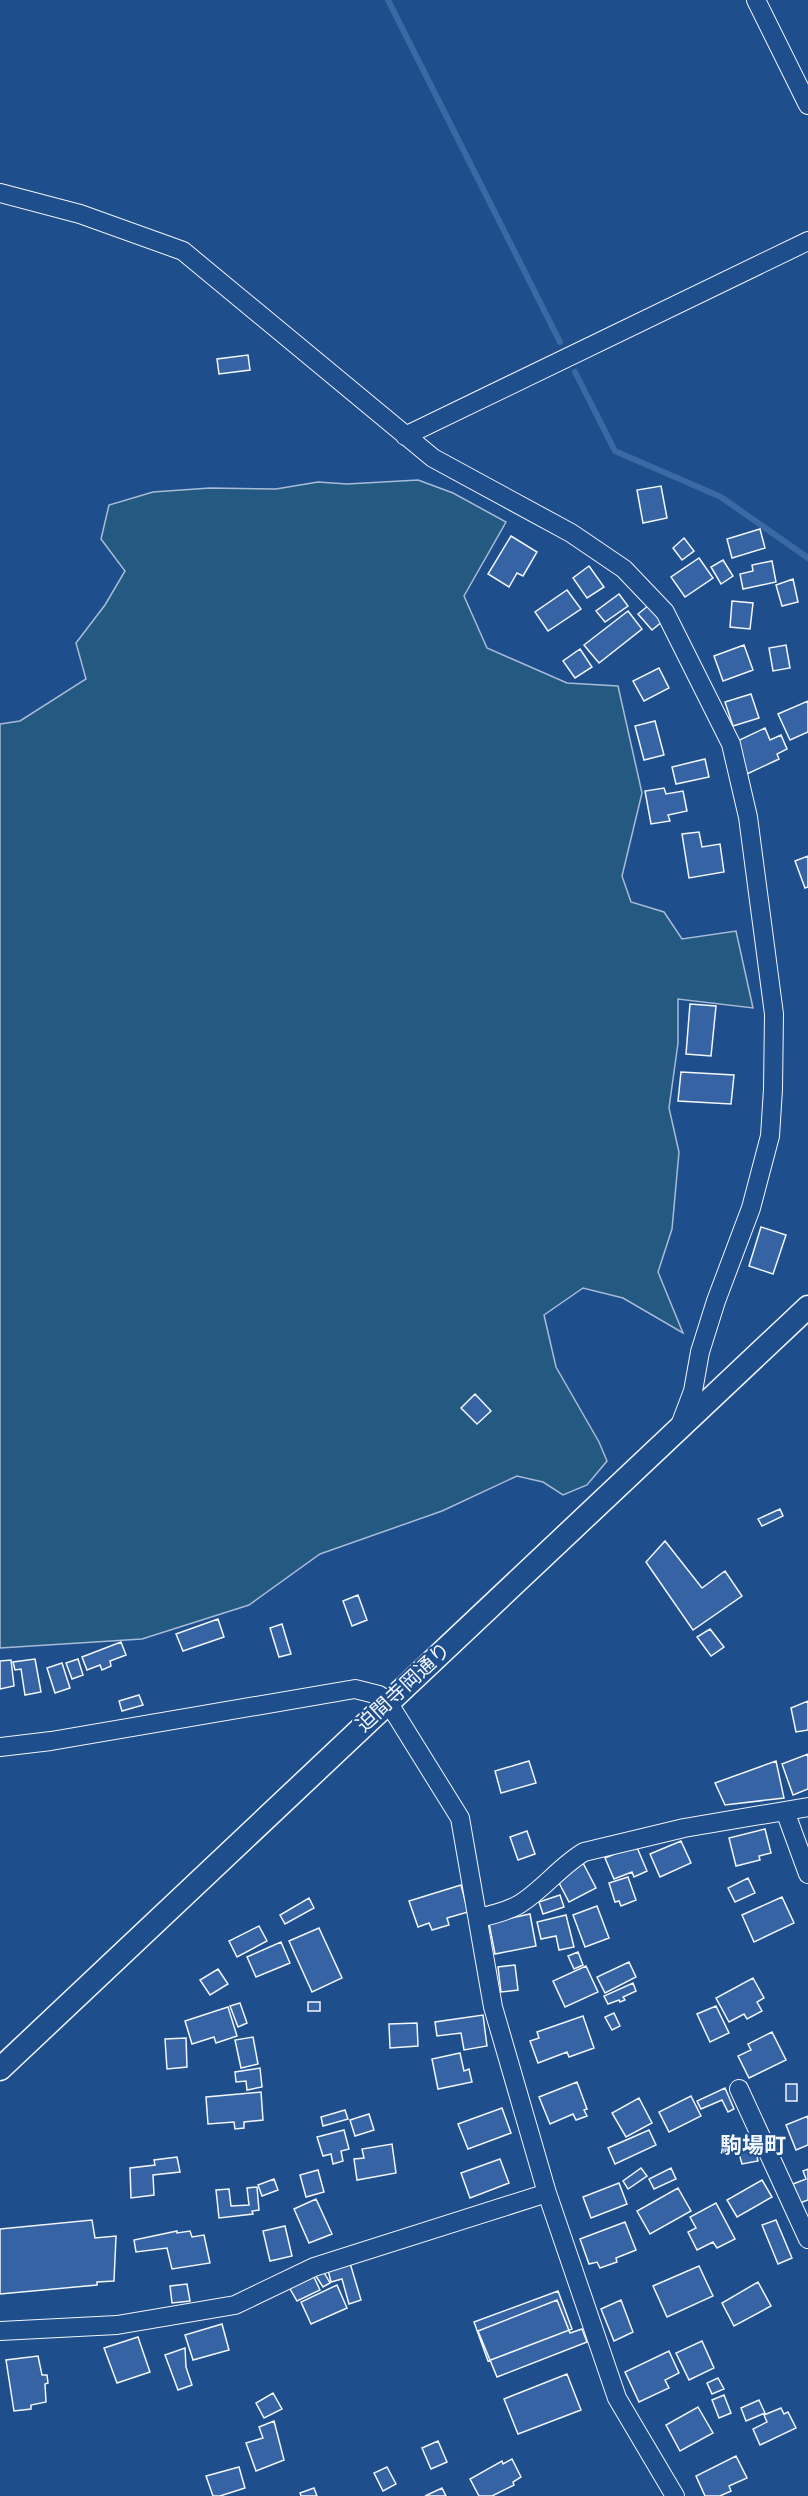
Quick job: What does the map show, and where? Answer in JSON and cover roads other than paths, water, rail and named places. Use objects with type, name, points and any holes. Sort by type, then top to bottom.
[{"type":"street","points":[[756,0],[808,105]]},
{"type":"street","points":[[0,193],[80,214],[183,250],[433,458],[571,533],[624,569],[665,612],[731,744],[748,817],[774,1014],[770,1136],[751,1208],[716,1301],[700,1352],[693,1391],[678,1430]]},
{"type":"street","points":[[405,435],[808,241]]},
{"type":"street","name":"迫間寺岡通り","points":[[0,2069],[808,1307]]},
{"type":"street","points":[[0,1747],[51,1741],[355,1689],[379,1695],[387,1702],[460,1818],[493,2007],[547,2193],[617,2398],[675,2496]]},
{"type":"street","points":[[478,1918],[507,1911],[520,1904],[571,1860],[584,1852],[684,1828],[808,1807]]},
{"type":"street","points":[[785,1811],[808,1875]]},
{"type":"street","points":[[739,2089],[808,2239]]},
{"type":"street","points":[[0,2331],[117,2325],[235,2305],[314,2267],[547,2193]]},
{"type":"waterway","points":[[388,0],[560,342]]},
{"type":"waterway","points":[[575,372],[615,451],[721,497],[808,558]]},
{"type":"district","name":"駒場町","points":[[753,2145]]}]
